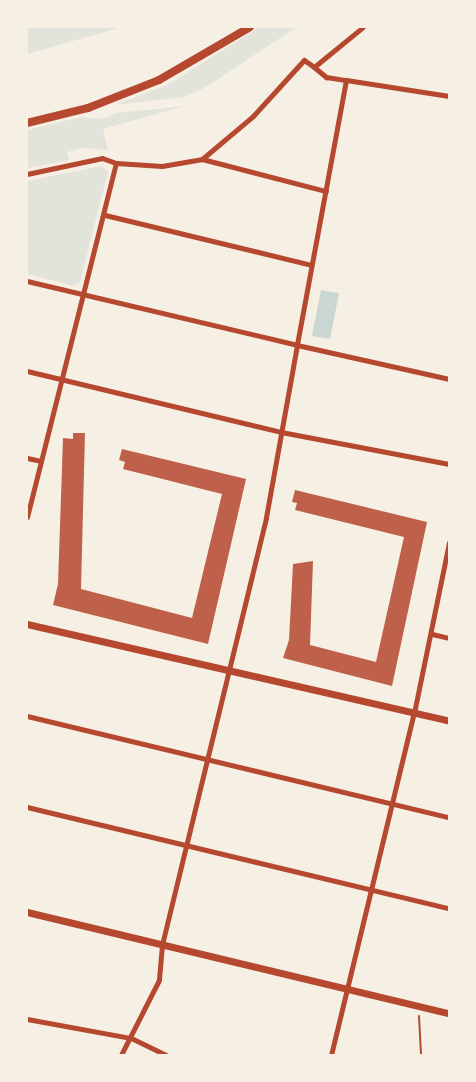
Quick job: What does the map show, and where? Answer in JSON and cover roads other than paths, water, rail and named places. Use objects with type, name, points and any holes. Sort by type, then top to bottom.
[{"type":"main road","points":[[27,123],[88,108],[159,80],[250,27]]},
{"type":"street","points":[[314,67],[363,27]]},
{"type":"street","points":[[202,159],[253,116],[304,60],[326,77],[449,96]]},
{"type":"street","points":[[121,1055],[159,980],[162,945],[266,518],[346,80]]},
{"type":"street","points":[[27,174],[102,159],[116,163],[162,166],[202,159],[326,191]]},
{"type":"street","points":[[27,517],[116,163]]},
{"type":"street","points":[[105,214],[312,265]]},
{"type":"street","points":[[27,281],[449,379]]},
{"type":"street","points":[[27,371],[280,432],[449,464]]},
{"type":"street","points":[[27,458],[41,461]]},
{"type":"street","points":[[331,1055],[393,804],[432,634],[449,547]]},
{"type":"street","points":[[27,624],[449,722]]},
{"type":"street","points":[[432,634],[449,638]]},
{"type":"street","points":[[27,716],[449,817]]},
{"type":"street","points":[[27,807],[449,908]]},
{"type":"street","points":[[27,912],[449,1012]]},
{"type":"street","points":[[27,1018],[131,1038],[166,1055]]}]
